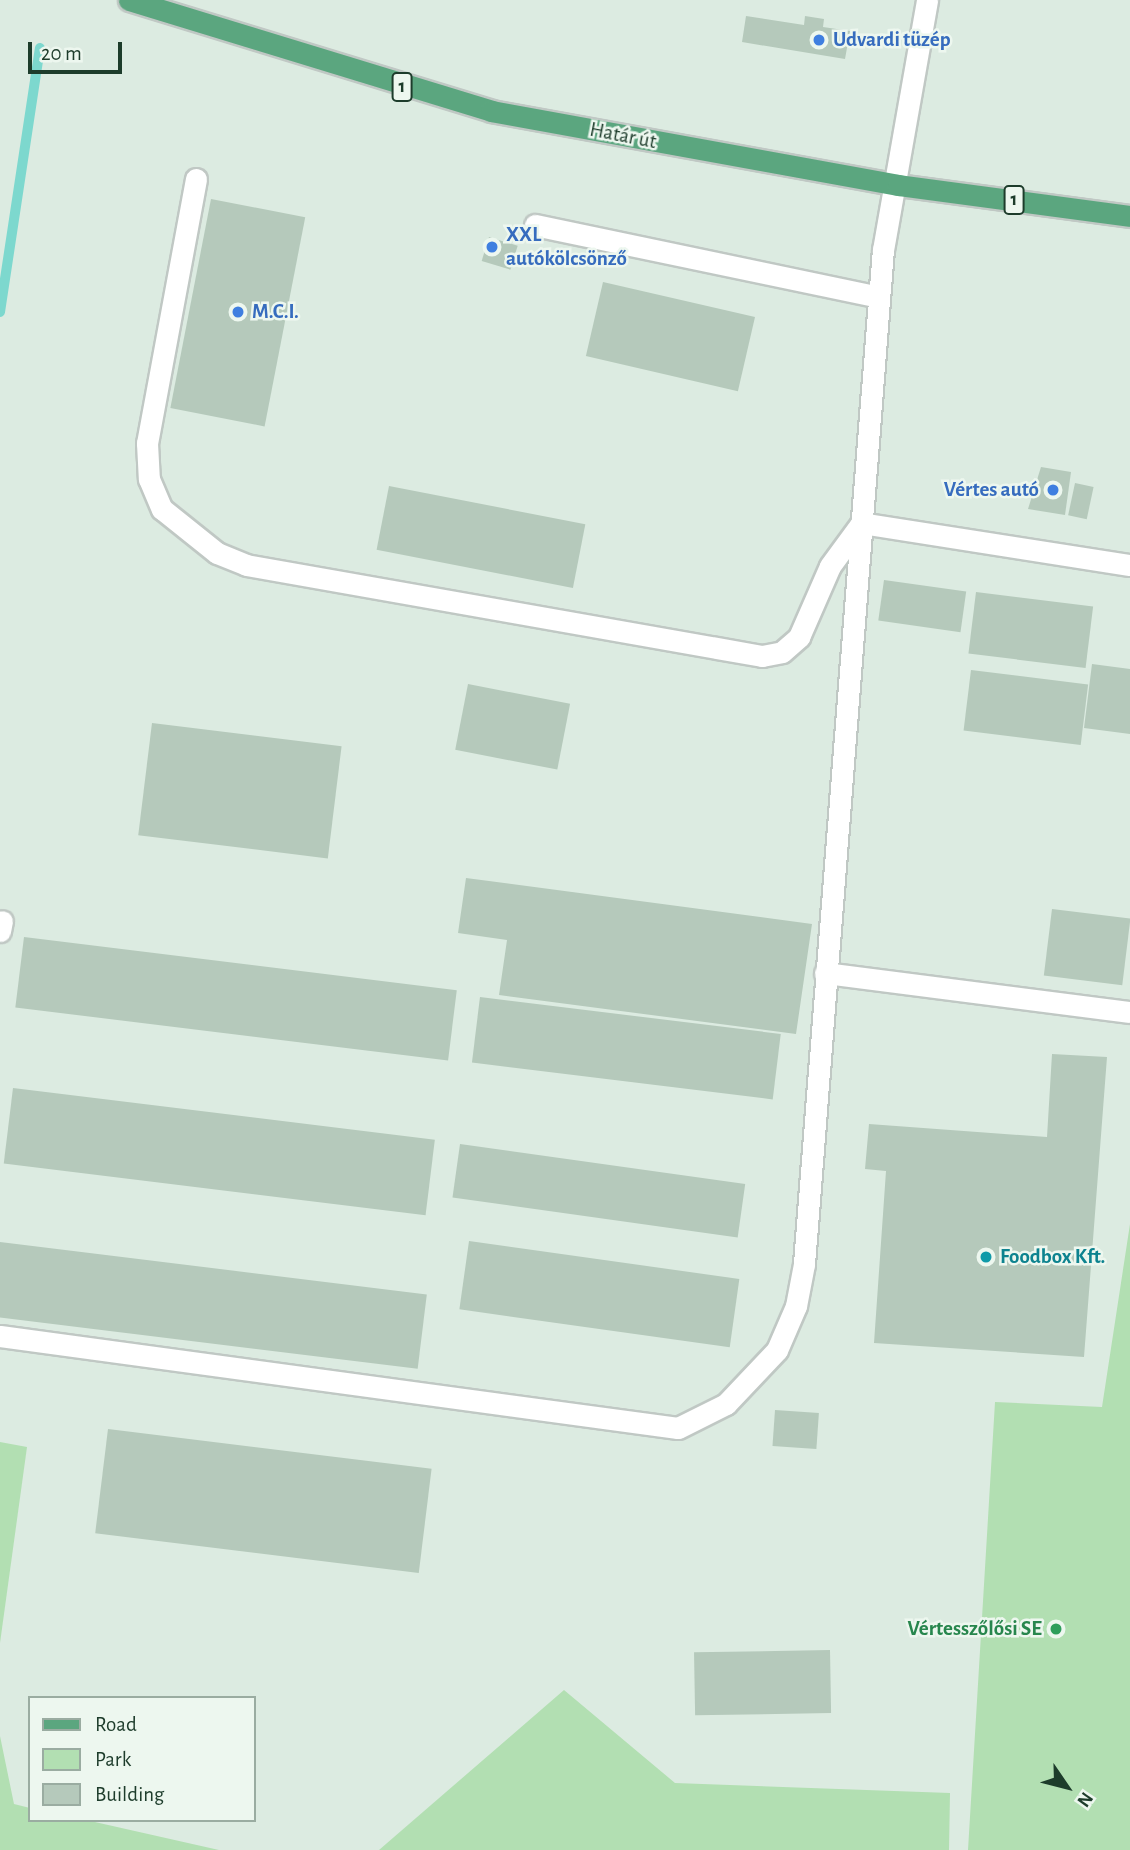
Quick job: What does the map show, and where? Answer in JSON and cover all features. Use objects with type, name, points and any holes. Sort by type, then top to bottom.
[{"type":"main road","name":"Határ út","points":[[129,0],[491,111],[898,185],[1130,216]]},
{"type":"lane","points":[[0,1336],[648,1426],[700,1422],[726,1404],[777,1350],[796,1307],[879,297],[928,0]]},
{"type":"lane","points":[[196,179],[147,443],[149,479],[162,509],[216,553],[246,565],[762,656],[782,652],[799,637],[831,566],[861,523]]},
{"type":"lane","points":[[535,225],[879,297]]},
{"type":"lane","points":[[861,523],[1130,565]]},
{"type":"lane","points":[[825,973],[1130,1012]]},
{"type":"green space","name":"Vértesszőlősi SE","points":[[1130,1224],[1130,1850],[968,1850],[995,1402],[1102,1407]]},
{"type":"green space","points":[[0,1442],[27,1447],[0,1643]]},
{"type":"green space","points":[[564,1690],[675,1783],[950,1793],[949,1850],[379,1850]]},
{"type":"green space","points":[[0,1736],[14,1804],[28,1808],[28,1822],[95,1822],[219,1850],[0,1850]]},
{"type":"building","points":[[746,16],[804,25],[805,16],[824,19],[823,27],[850,31],[845,59],[742,42]]},
{"type":"building","name":"M.C.I.","points":[[211,199],[305,217],[265,426],[170,408]]},
{"type":"building","points":[[489,237],[518,246],[510,270],[482,261]]},
{"type":"building","points":[[603,282],[755,317],[738,391],[586,356]]},
{"type":"building","points":[[1041,467],[1071,472],[1065,515],[1028,509]]},
{"type":"building","points":[[1075,483],[1094,487],[1087,519],[1068,515]]},
{"type":"building","points":[[389,486],[585,524],[573,588],[377,550]]},
{"type":"building","points":[[884,580],[966,592],[960,632],[878,621]]},
{"type":"building","points":[[976,592],[1093,606],[1086,668],[968,654]]},
{"type":"building","points":[[1092,664],[1130,669],[1130,734],[1084,728]]},
{"type":"building","points":[[971,670],[1088,684],[1081,745],[964,731]]},
{"type":"building","points":[[468,684],[570,704],[557,770],[455,750]]},
{"type":"building","points":[[152,723],[342,746],[328,858],[138,835]]},
{"type":"building","points":[[466,878],[812,924],[796,1034],[499,995],[507,940],[458,933]]},
{"type":"building","points":[[1052,909],[1130,919],[1122,985],[1044,976]]},
{"type":"building","points":[[24,937],[457,990],[448,1061],[15,1007]]},
{"type":"building","points":[[480,997],[781,1034],[773,1099],[472,1063]]},
{"type":"building","name":"Foodbox Kft.","points":[[1052,1054],[1107,1057],[1084,1357],[874,1343],[886,1171],[865,1169],[869,1124],[1047,1137]]},
{"type":"building","points":[[13,1088],[435,1140],[426,1215],[4,1163]]},
{"type":"building","points":[[460,1144],[745,1184],[738,1238],[452,1197]]},
{"type":"building","points":[[469,1241],[739,1279],[730,1347],[459,1309]]},
{"type":"building","points":[[0,1242],[427,1294],[418,1369],[0,1318]]},
{"type":"building","points":[[775,1410],[819,1413],[816,1449],[772,1446]]},
{"type":"building","points":[[108,1429],[432,1469],[419,1573],[95,1533]]},
{"type":"building","points":[[830,1650],[831,1713],[695,1715],[694,1652]]},
{"type":"waterway","points":[[0,312],[40,48]]},
{"type":"place","name":"Udvardi tüzép","points":[[819,40]]},
{"type":"place","name":"XXL autókölcsönző","points":[[492,247]]},
{"type":"place","name":"M.C.I.","points":[[238,312]]},
{"type":"place","name":"Vértes autó","points":[[1053,490]]},
{"type":"place","name":"Foodbox Kft.","points":[[986,1257]]},
{"type":"place","name":"Vértesszőlősi SE","points":[[1056,1629]]}]
